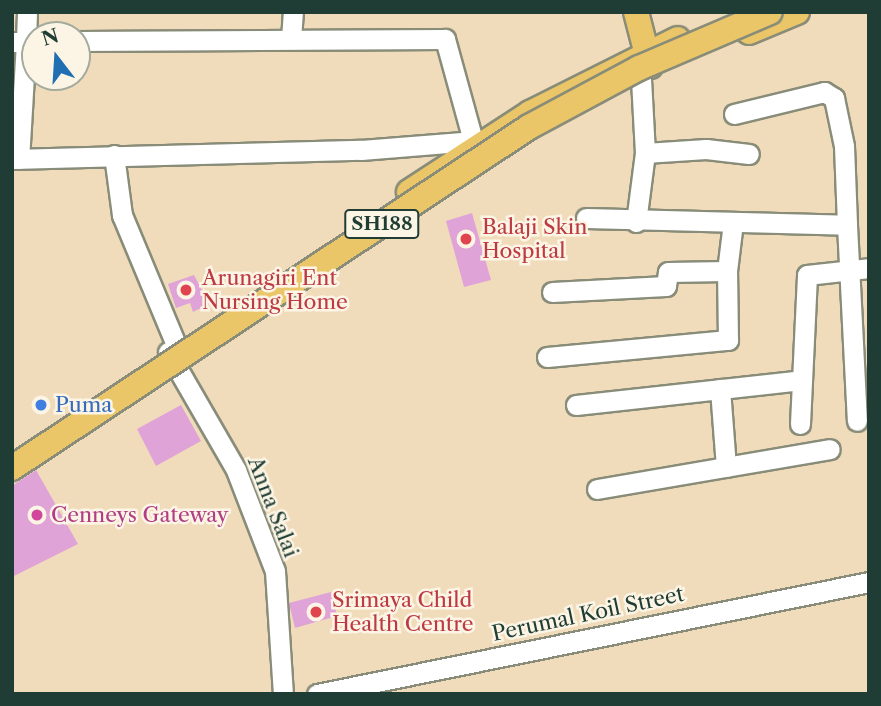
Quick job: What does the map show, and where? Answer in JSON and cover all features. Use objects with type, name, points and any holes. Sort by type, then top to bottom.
[{"type":"main road","points":[[636,12],[646,69]]},
{"type":"main road","points":[[12,455],[646,69],[745,12]]},
{"type":"main road","name":"SH188","points":[[12,468],[529,127],[639,68],[769,12]]},
{"type":"main road","points":[[12,480],[175,356],[473,144],[646,69],[797,12]]},
{"type":"street","points":[[291,39],[292,12]]},
{"type":"street","points":[[21,86],[16,159],[361,150],[473,144],[445,39],[91,41]]},
{"type":"street","points":[[636,222],[645,153],[646,69]]},
{"type":"street","points":[[734,114],[824,92],[834,98],[844,146],[846,270],[857,421]]},
{"type":"street","points":[[645,153],[706,149],[749,154]]},
{"type":"street","name":"Anna Salai","points":[[114,155],[122,215],[175,356],[236,470],[275,570],[283,694]]},
{"type":"street","points":[[586,218],[636,222],[847,225]]},
{"type":"street","points":[[547,357],[729,341],[727,271],[733,222]]},
{"type":"street","points":[[800,424],[807,275],[869,268]]},
{"type":"street","points":[[552,292],[666,286],[667,272],[727,271]]},
{"type":"street","points":[[576,405],[802,380]]},
{"type":"street","points":[[720,389],[726,467]]},
{"type":"street","points":[[597,489],[830,449]]},
{"type":"street","name":"Perumal Koil Street","points":[[317,694],[869,582]]},
{"type":"building","points":[[472,213],[491,280],[464,287],[446,221]]},
{"type":"building","points":[[194,275],[209,304],[193,312],[190,303],[176,308],[168,284]]},
{"type":"building","points":[[181,405],[201,441],[156,466],[137,429]]},
{"type":"building","name":"Cenneys Gateway","points":[[36,470],[78,544],[12,577],[12,486]]},
{"type":"building","points":[[331,592],[337,616],[295,628],[289,603]]},
{"type":"place","name":"Balaji Skin Hospital","points":[[466,239]]},
{"type":"place","name":"Arunagiri Ent Nursing Home","points":[[186,290]]},
{"type":"place","name":"Puma","points":[[41,405]]},
{"type":"place","name":"Cenneys Gateway","points":[[37,515]]},
{"type":"place","name":"Srimaya Child Health Centre","points":[[316,612]]}]
